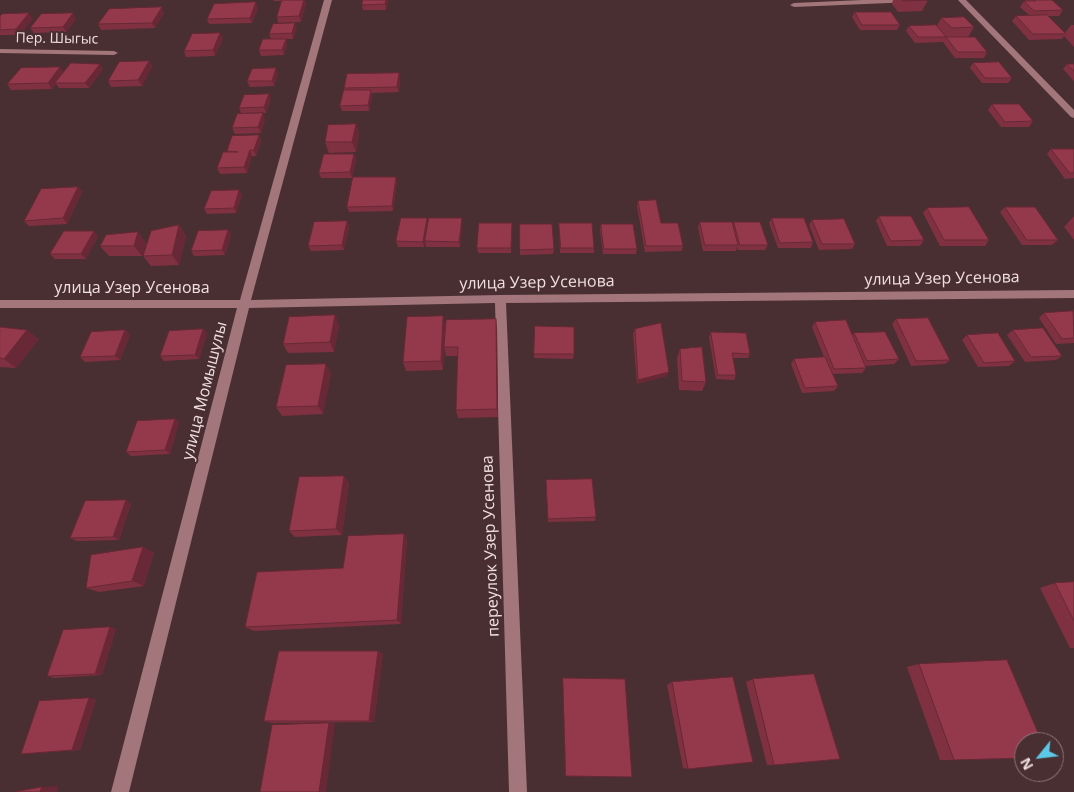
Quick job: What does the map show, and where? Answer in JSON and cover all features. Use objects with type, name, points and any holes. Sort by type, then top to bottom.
[{"type":"street","name":"улица Момышулы","points":[[120,792],[244,304],[328,0]]},
{"type":"street","points":[[794,5],[913,0]]},
{"type":"street","points":[[962,0],[1074,115]]},
{"type":"street","name":"Пер. Шыгыс","points":[[0,50],[114,53]]},
{"type":"street","name":"улица Узер Усенова","points":[[0,304],[244,304],[500,299],[1074,294]]},
{"type":"street","name":"переулок Узер Усенова","points":[[500,299],[518,792]]},
{"type":"building","points":[[282,0],[304,0],[299,16],[277,17]]},
{"type":"building","points":[[363,0],[386,0],[385,4],[362,5]]},
{"type":"building","points":[[1052,0],[1063,10],[1034,11],[1024,1]]},
{"type":"building","points":[[256,2],[250,18],[207,19],[214,4]]},
{"type":"building","points":[[162,7],[152,23],[98,24],[109,9]]},
{"type":"building","points":[[855,12],[891,12],[900,25],[862,25]]},
{"type":"building","points":[[29,13],[16,29],[0,30],[0,16],[2,14]]},
{"type":"building","points":[[73,13],[63,27],[30,28],[41,14]]},
{"type":"building","points":[[1047,15],[1066,34],[1033,34],[1016,16]]},
{"type":"building","points":[[964,17],[974,27],[952,28],[941,18]]},
{"type":"building","points":[[295,23],[292,33],[269,34],[273,24]]},
{"type":"building","points":[[936,25],[946,37],[918,37],[909,26]]},
{"type":"building","points":[[220,33],[213,50],[184,51],[192,34]]},
{"type":"building","points":[[946,37],[975,37],[987,52],[958,52]]},
{"type":"building","points":[[263,39],[286,39],[282,50],[259,50]]},
{"type":"building","points":[[149,61],[138,80],[108,81],[119,62]]},
{"type":"building","points":[[999,62],[1012,78],[985,78],[973,63]]},
{"type":"building","points":[[71,63],[100,64],[85,83],[55,83]]},
{"type":"building","points":[[1067,64],[1074,64],[1074,71]]},
{"type":"building","points":[[60,67],[48,83],[7,84],[21,68]]},
{"type":"building","points":[[276,68],[272,81],[247,81],[252,69]]},
{"type":"building","points":[[399,73],[397,87],[344,88],[347,74]]},
{"type":"building","points":[[344,90],[371,90],[368,105],[340,106]]},
{"type":"building","points":[[269,94],[264,107],[239,108],[244,95]]},
{"type":"building","points":[[992,104],[1019,104],[1033,121],[1005,122]]},
{"type":"building","points":[[263,113],[258,127],[232,128],[237,114]]},
{"type":"building","points":[[356,124],[352,142],[325,142],[328,125]]},
{"type":"building","points":[[259,135],[254,150],[250,150],[244,167],[217,168],[223,152],[238,152],[227,151],[232,136]]},
{"type":"building","points":[[1051,149],[1074,149],[1074,173],[1070,173]]},
{"type":"building","points":[[324,154],[354,154],[350,172],[319,173]]},
{"type":"building","points":[[353,177],[396,177],[392,206],[347,207]]},
{"type":"building","points":[[78,187],[63,218],[24,221],[41,189]]},
{"type":"building","points":[[239,190],[234,208],[204,209],[211,191]]},
{"type":"building","points":[[656,200],[661,223],[678,223],[683,246],[646,246],[638,201]]},
{"type":"building","points":[[969,207],[989,240],[944,240],[927,208]]},
{"type":"building","points":[[1005,207],[1035,207],[1058,240],[1027,240]]},
{"type":"building","points":[[879,216],[911,216],[924,240],[891,241]]},
{"type":"building","points":[[401,218],[427,218],[423,242],[396,241]]},
{"type":"building","points":[[429,218],[462,218],[459,242],[425,241]]},
{"type":"building","points":[[772,218],[804,218],[813,242],[780,243]]},
{"type":"building","points":[[844,219],[855,244],[822,244],[812,220]]},
{"type":"building","points":[[347,221],[342,245],[308,246],[314,222]]},
{"type":"building","points":[[700,222],[732,222],[738,245],[705,245]]},
{"type":"building","points":[[734,222],[760,222],[768,245],[740,245]]},
{"type":"building","points":[[479,223],[512,223],[511,248],[477,248]]},
{"type":"building","points":[[559,223],[592,223],[594,248],[561,248]]},
{"type":"building","points":[[520,224],[552,224],[554,249],[520,250]]},
{"type":"building","points":[[601,224],[633,224],[637,249],[604,249]]},
{"type":"building","points":[[179,225],[172,255],[143,256],[151,231]]},
{"type":"building","points":[[228,230],[222,250],[191,251],[198,231]]},
{"type":"building","points":[[64,231],[94,231],[81,254],[50,254]]},
{"type":"building","points":[[138,232],[134,246],[100,246],[106,235]]},
{"type":"building","points":[[1073,311],[1074,338],[1062,339],[1044,313]]},
{"type":"building","points":[[335,315],[330,342],[283,344],[289,317]]},
{"type":"building","points":[[443,316],[441,361],[403,362],[407,317]]},
{"type":"building","points":[[928,318],[950,360],[916,361],[896,319]]},
{"type":"building","points":[[496,319],[497,409],[456,410],[458,347],[444,347],[446,320]]},
{"type":"building","points":[[846,320],[866,368],[834,369],[815,322]]},
{"type":"building","points":[[661,323],[669,372],[638,380],[635,329]]},
{"type":"building","points":[[535,326],[574,327],[574,354],[534,354]]},
{"type":"building","points":[[0,327],[27,330],[4,359],[0,358]]},
{"type":"building","points":[[1043,328],[1062,356],[1031,357],[1013,330]]},
{"type":"building","points":[[203,329],[195,355],[160,356],[169,331]]},
{"type":"building","points":[[125,330],[115,356],[80,357],[91,332]]},
{"type":"building","points":[[711,332],[746,333],[750,354],[732,353],[736,375],[718,375]]},
{"type":"building","points":[[885,332],[899,359],[867,361],[854,333]]},
{"type":"building","points":[[998,333],[1015,361],[984,363],[967,335]]},
{"type":"building","points":[[702,347],[706,382],[682,381],[680,349]]},
{"type":"building","points":[[825,357],[838,386],[805,388],[794,359]]},
{"type":"building","points":[[326,364],[318,406],[276,407],[286,365]]},
{"type":"building","points":[[175,419],[165,450],[126,452],[137,421]]},
{"type":"building","points":[[344,476],[336,529],[289,531],[299,477]]},
{"type":"building","points":[[592,479],[596,517],[548,519],[546,480]]},
{"type":"building","points":[[126,500],[113,537],[70,538],[85,501]]},
{"type":"building","points":[[404,534],[397,620],[245,627],[257,572],[343,568],[348,536]]},
{"type":"building","points":[[143,547],[132,581],[86,588],[91,555]]},
{"type":"building","points":[[1074,582],[1074,621],[1055,583]]},
{"type":"building","points":[[110,627],[95,674],[47,676],[63,630]]},
{"type":"building","points":[[279,651],[378,651],[369,721],[264,721]]},
{"type":"building","points":[[1007,660],[1038,732],[1014,732],[1014,758],[954,760],[919,664]]},
{"type":"building","points":[[814,674],[840,759],[774,765],[753,679]]},
{"type":"building","points":[[733,677],[753,762],[688,769],[672,682]]},
{"type":"building","points":[[563,678],[625,679],[632,777],[566,776]]},
{"type":"building","points":[[89,698],[72,750],[21,754],[39,701]]},
{"type":"building","points":[[329,723],[319,792],[260,792],[272,725]]},
{"type":"building","points":[[42,787],[40,792],[14,792]]}]
